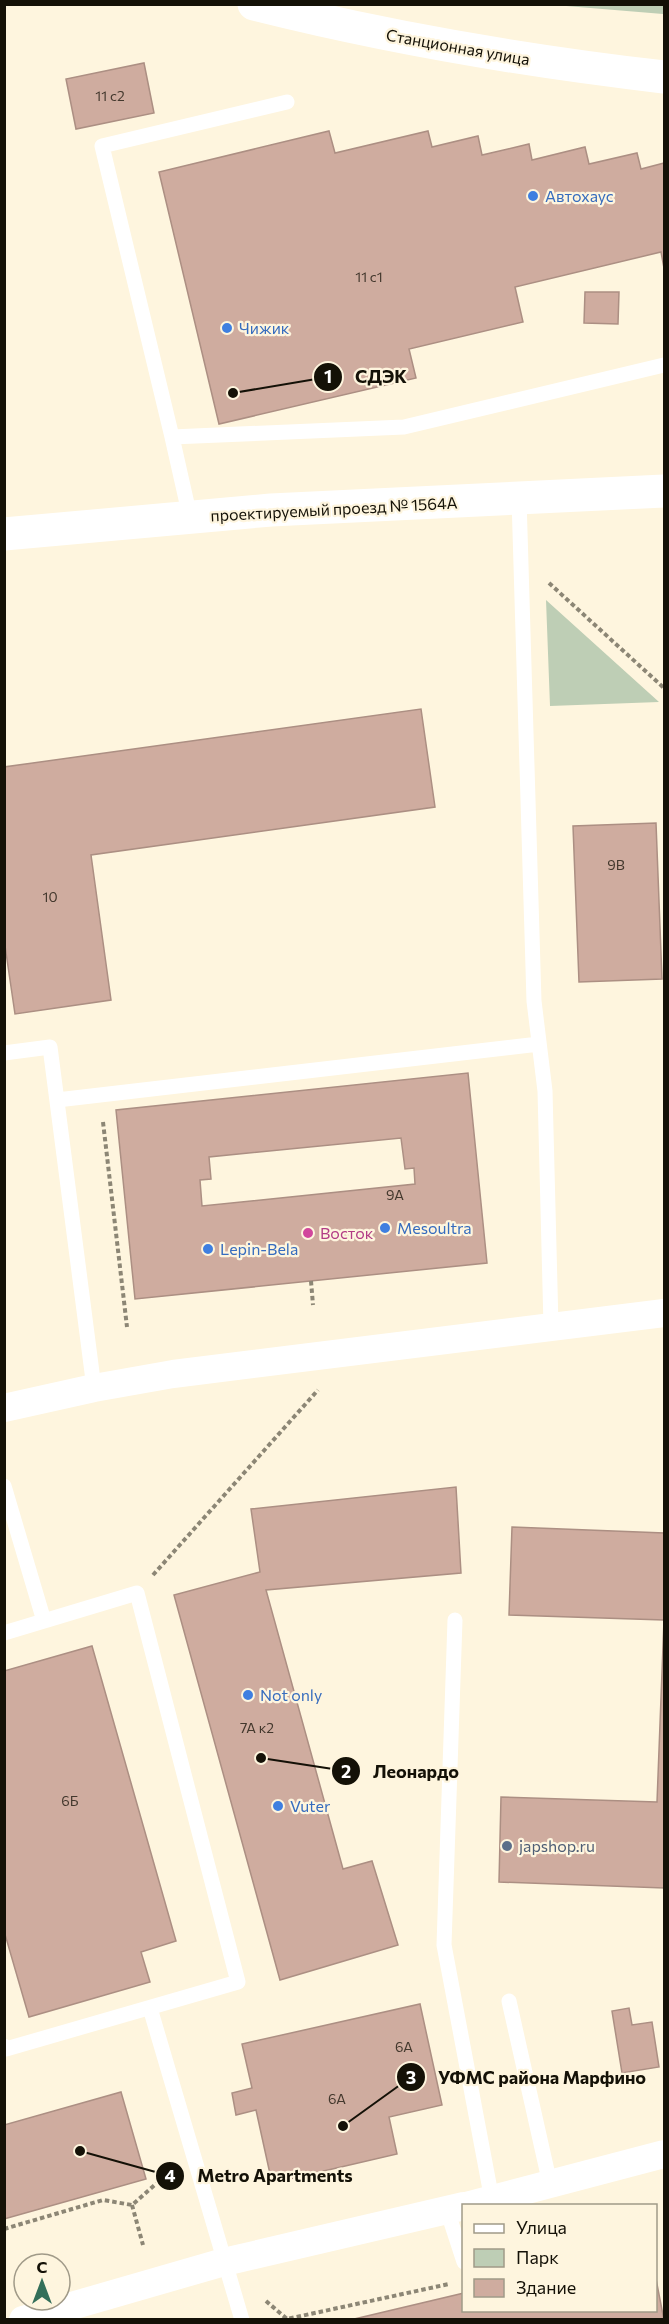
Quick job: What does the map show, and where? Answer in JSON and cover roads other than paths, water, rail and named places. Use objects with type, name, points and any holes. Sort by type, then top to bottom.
[{"type":"main road","name":"Станционная улица","points":[[254,4],[408,39],[511,57],[664,77]]},
{"type":"main road","name":"проектируемый проезд № 1564А","points":[[4,534],[271,510],[664,491]]},
{"type":"street","points":[[4,1408],[94,1388],[184,1373],[664,1313]]},
{"type":"street","points":[[471,2204],[664,2154]]},
{"type":"street","points":[[23,2319],[224,2262],[462,2206]]},
{"type":"lane","points":[[190,517],[102,146],[288,102]]},
{"type":"lane","points":[[172,437],[404,427],[664,365]]},
{"type":"lane","points":[[519,498],[533,989],[545,1091],[551,1326]]},
{"type":"lane","points":[[57,1100],[539,1044]]},
{"type":"lane","points":[[4,1053],[50,1047],[94,1388]]},
{"type":"lane","points":[[4,1486],[44,1621]]},
{"type":"lane","points":[[4,1633],[137,1593],[238,1982],[6,2049],[4,2046]]},
{"type":"lane","points":[[455,1620],[444,1945],[467,2204]]},
{"type":"lane","points":[[509,2001],[550,2184]]},
{"type":"lane","points":[[150,2008],[242,2319]]},
{"type":"place","name":"Автохаус","points":[[533,196]]},
{"type":"place","name":"Чижик","points":[[227,328]]},
{"type":"place","name":"СДЭК","points":[[233,393]]},
{"type":"place","name":"Mesoultra","points":[[385,1228]]},
{"type":"place","name":"Восток","points":[[308,1233]]},
{"type":"place","name":"Lepin-Bela","points":[[208,1249]]},
{"type":"place","name":"Not only","points":[[248,1695]]},
{"type":"place","name":"Леонардо","points":[[261,1758]]},
{"type":"place","name":"Vuter","points":[[278,1806]]},
{"type":"place","name":"japshop.ru","points":[[507,1846]]},
{"type":"place","name":"УФМС района Марфино","points":[[343,2126]]},
{"type":"place","name":"Metro Apartments","points":[[80,2151]]}]
